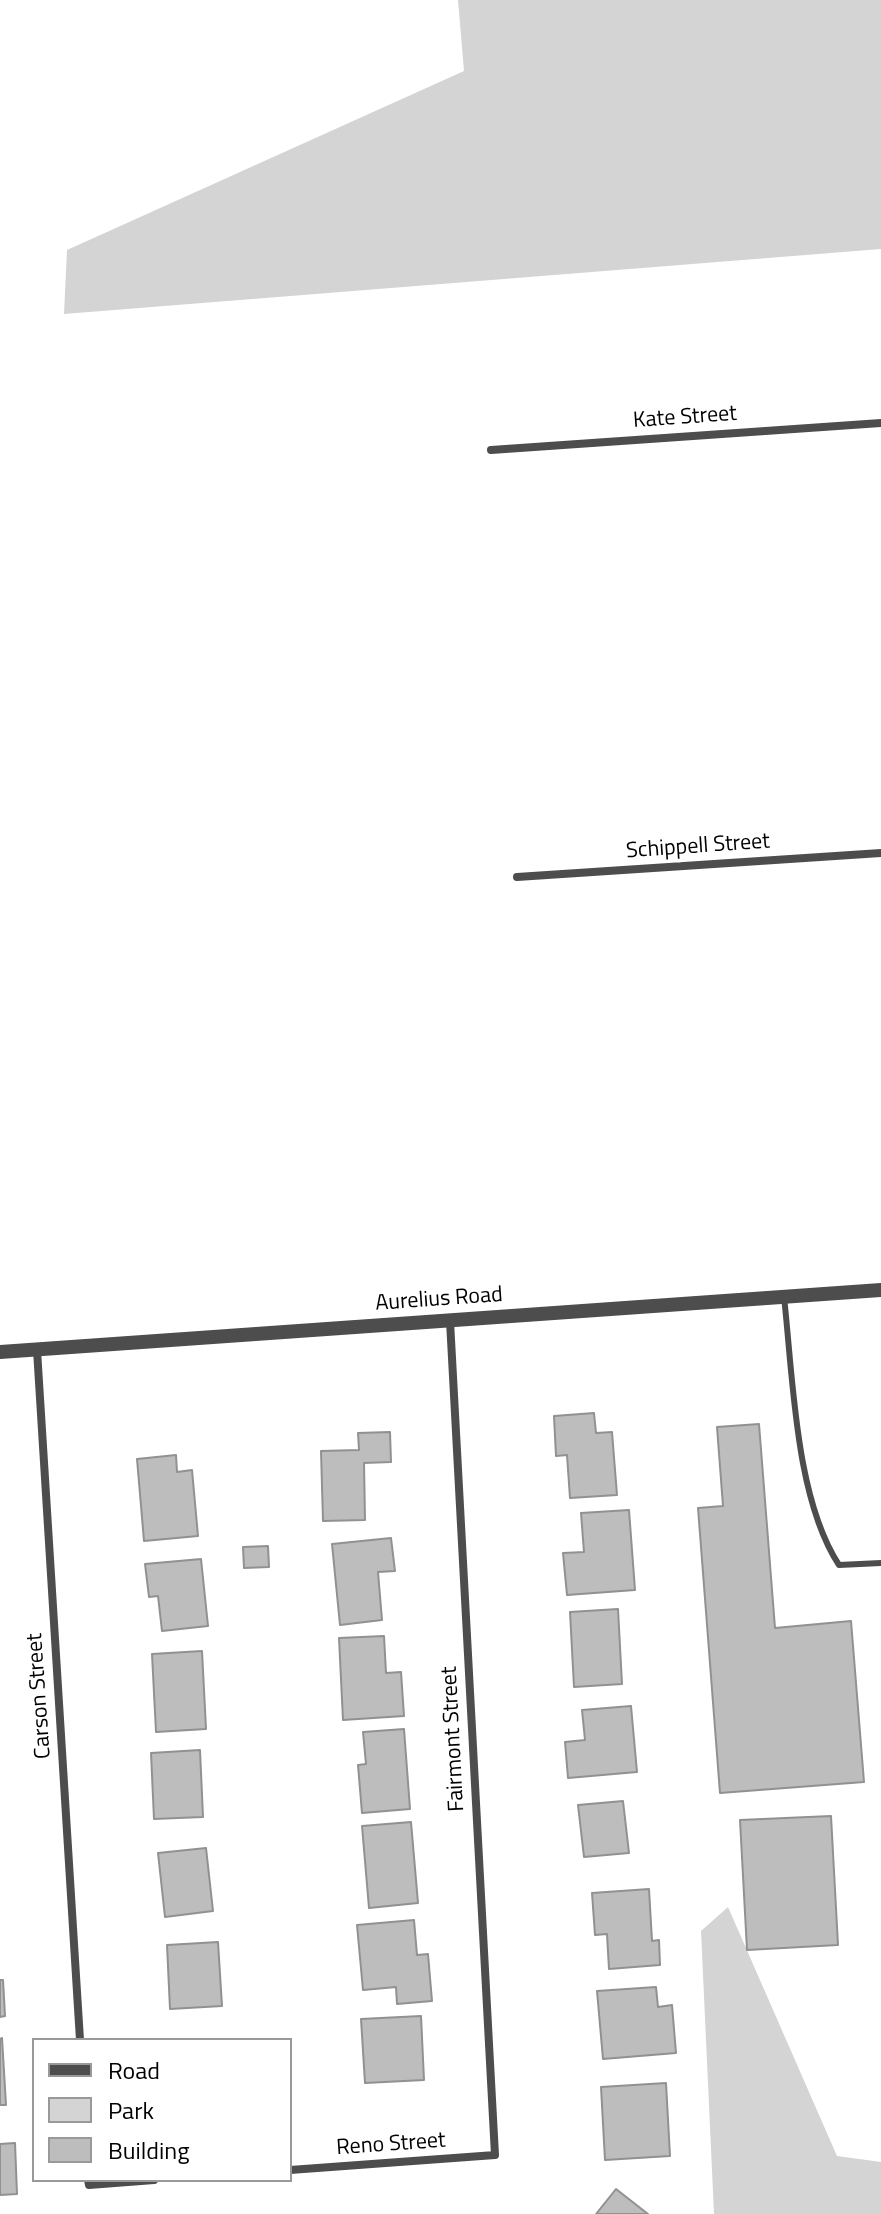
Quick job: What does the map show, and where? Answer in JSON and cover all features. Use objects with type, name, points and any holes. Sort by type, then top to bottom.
[{"type":"street","name":"Kate Street","points":[[491,450],[881,423]]},
{"type":"street","name":"Schippell Street","points":[[517,877],[881,853]]},
{"type":"street","name":"Aurelius Road","points":[[0,1352],[881,1290]]},
{"type":"street","name":"Fairmont Street","points":[[450,1321],[495,2155]]},
{"type":"street","name":"Carson Street","points":[[37,1350],[80,2038]]},
{"type":"street","name":"Reno Street","points":[[292,2170],[495,2155]]},
{"type":"lane","points":[[784,1297],[801,1450],[827,1547],[839,1565],[881,1563]]},
{"type":"green space","points":[[458,0],[881,0],[881,249],[64,314],[67,250],[464,71]]},
{"type":"green space","points":[[728,1907],[837,2156],[881,2162],[881,2214],[714,2214],[701,1931]]},
{"type":"building","points":[[594,1413],[596,1433],[612,1432],[617,1495],[570,1498],[567,1455],[556,1456],[554,1416]]},
{"type":"building","points":[[759,1424],[775,1628],[851,1621],[864,1782],[720,1793],[698,1508],[723,1506],[717,1427]]},
{"type":"building","points":[[390,1432],[391,1462],[364,1463],[365,1520],[323,1521],[321,1451],[359,1450],[358,1433]]},
{"type":"building","points":[[176,1455],[177,1472],[192,1470],[198,1536],[144,1541],[137,1459]]},
{"type":"building","points":[[629,1510],[635,1590],[567,1595],[563,1553],[584,1552],[581,1513]]},
{"type":"building","points":[[391,1538],[395,1571],[378,1572],[382,1620],[340,1625],[332,1544]]},
{"type":"building","points":[[268,1546],[269,1567],[244,1568],[243,1547]]},
{"type":"building","points":[[201,1559],[208,1626],[162,1631],[158,1596],[149,1597],[145,1564]]},
{"type":"building","points":[[618,1609],[622,1684],[574,1687],[570,1612]]},
{"type":"building","points":[[384,1636],[386,1673],[401,1672],[404,1716],[343,1720],[339,1638]]},
{"type":"building","points":[[202,1651],[206,1729],[156,1732],[152,1654]]},
{"type":"building","points":[[631,1706],[637,1772],[568,1778],[565,1742],[585,1740],[582,1710]]},
{"type":"building","points":[[404,1729],[410,1809],[362,1813],[358,1765],[366,1764],[363,1732]]},
{"type":"building","points":[[200,1750],[203,1817],[154,1819],[151,1753]]},
{"type":"building","points":[[623,1801],[629,1853],[584,1857],[578,1805]]},
{"type":"building","points":[[831,1816],[838,1945],[747,1950],[740,1820]]},
{"type":"building","points":[[411,1822],[418,1903],[369,1908],[362,1826]]},
{"type":"building","points":[[206,1848],[213,1911],[165,1917],[158,1853]]},
{"type":"building","points":[[649,1889],[652,1941],[659,1940],[660,1965],[609,1969],[607,1934],[595,1935],[592,1893]]},
{"type":"building","points":[[414,1920],[417,1955],[428,1954],[432,2001],[397,2004],[396,1987],[363,1990],[357,1925]]},
{"type":"building","points":[[218,1942],[222,2006],[170,2009],[167,1945]]},
{"type":"building","points":[[0,1980],[3,1980],[5,2016],[0,2017]]},
{"type":"building","points":[[656,1987],[658,2007],[672,2005],[676,2053],[603,2059],[597,1991]]},
{"type":"building","points":[[421,2016],[424,2080],[365,2083],[361,2019]]},
{"type":"building","points":[[2,2038],[6,2105],[0,2105]]},
{"type":"building","points":[[666,2083],[670,2156],[605,2160],[601,2087]]},
{"type":"building","points":[[15,2143],[17,2194],[0,2195],[0,2144]]},
{"type":"building","points":[[616,2189],[648,2214],[596,2214]]}]
